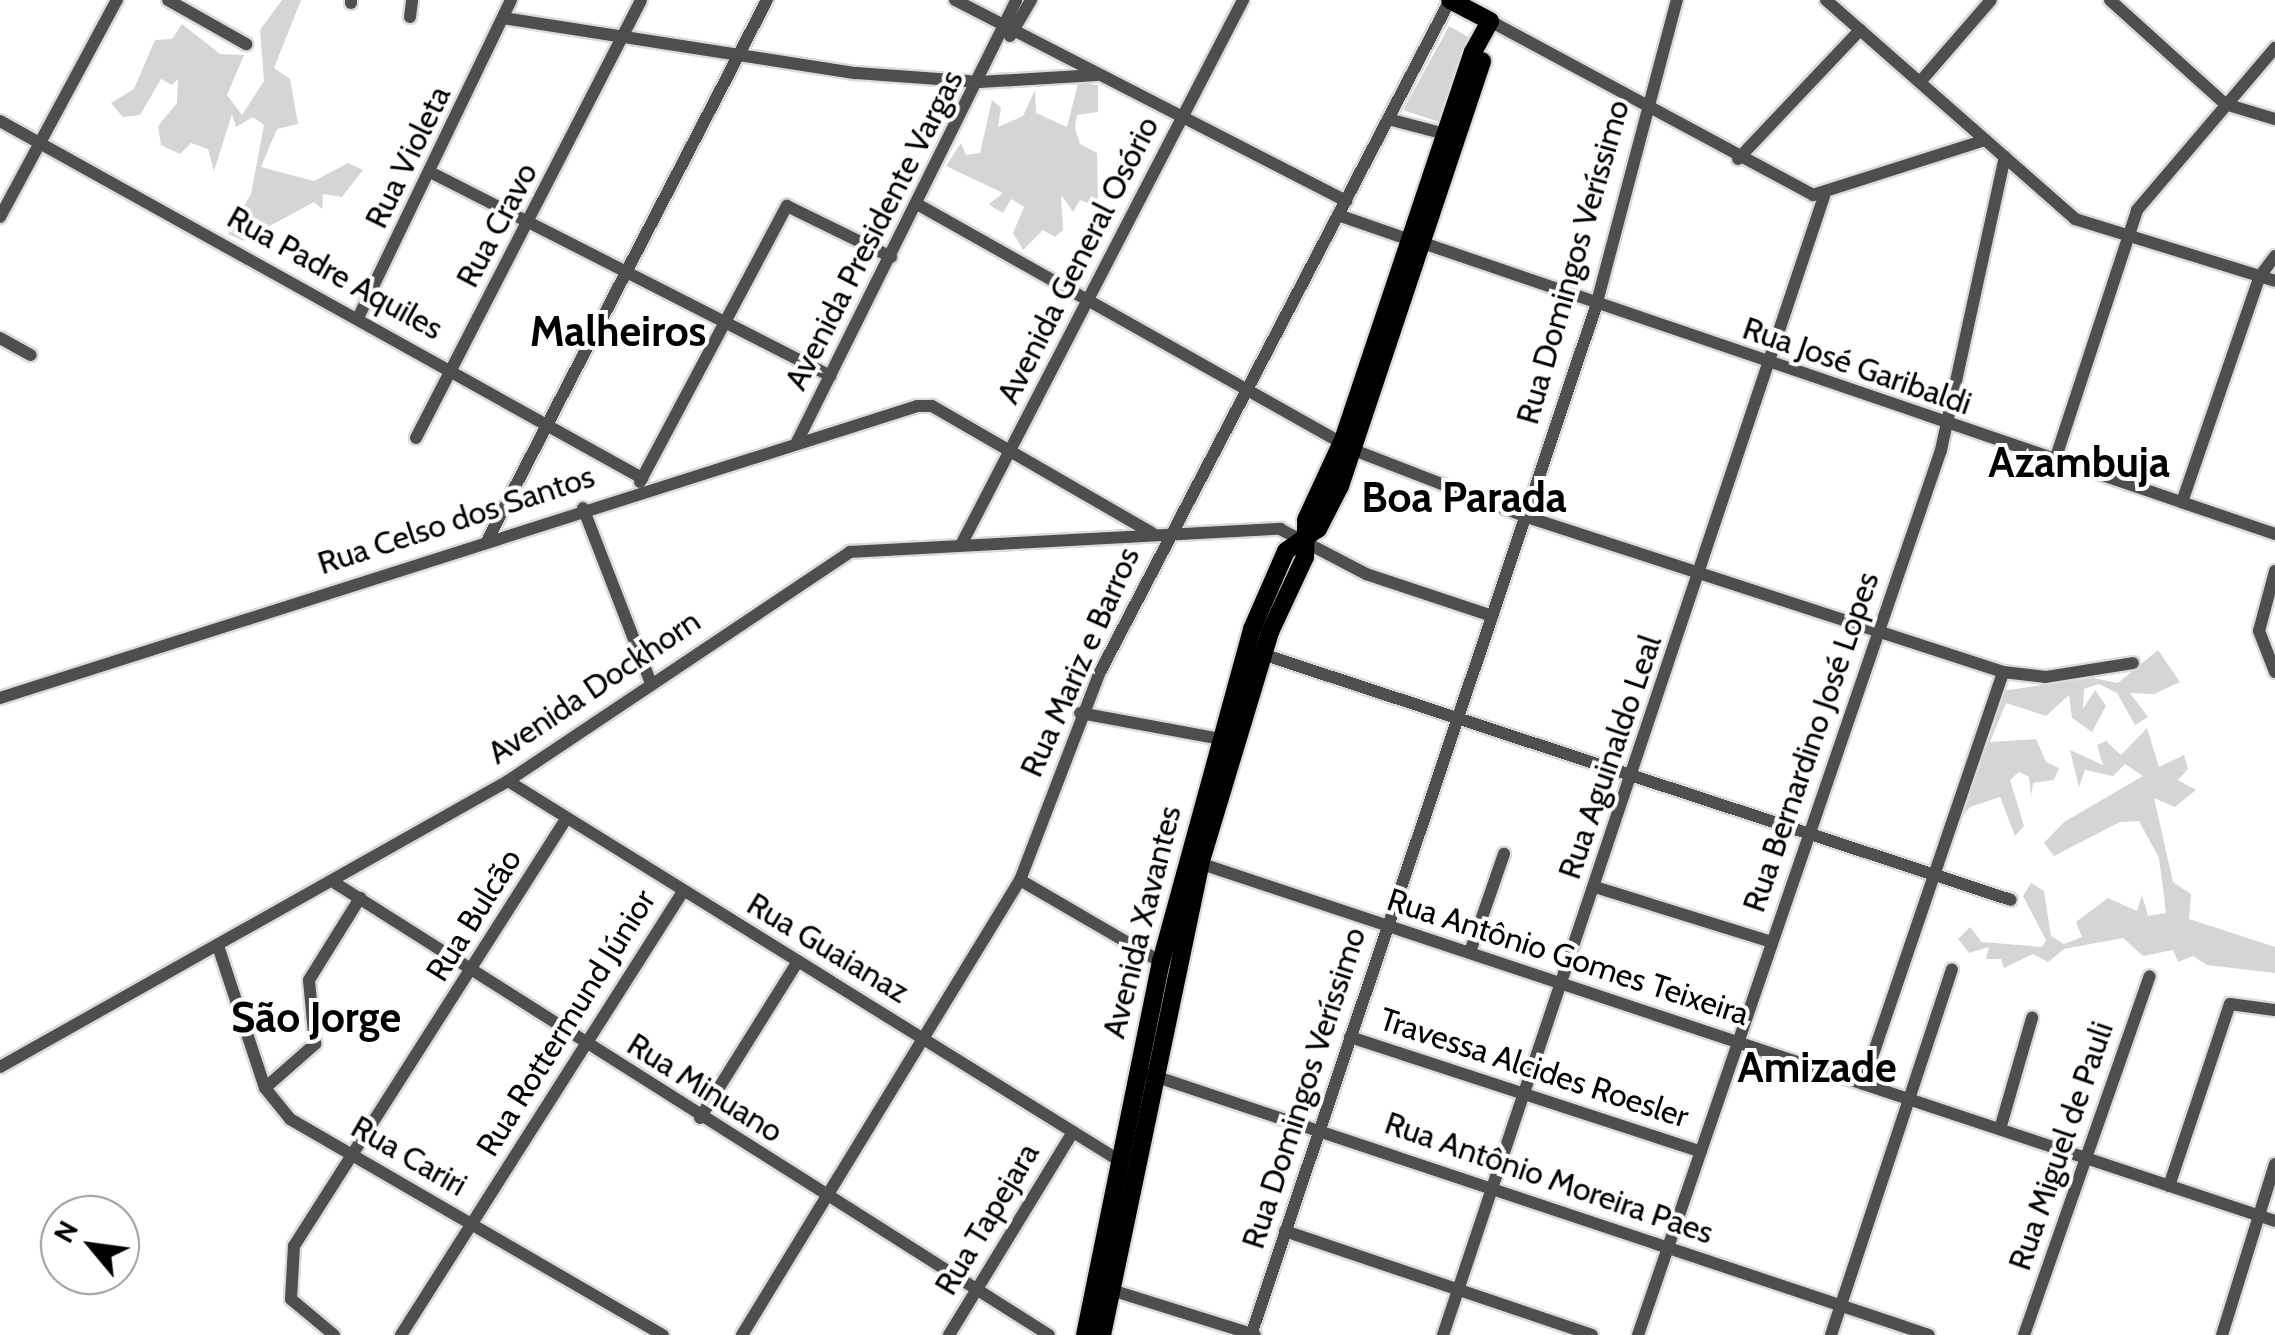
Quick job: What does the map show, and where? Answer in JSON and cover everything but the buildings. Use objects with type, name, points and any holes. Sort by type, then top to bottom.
[{"type":"main road","points":[[1450,0],[1488,28]]},
{"type":"main road","name":"Avenida Xavantes","points":[[1416,241],[1445,134],[1488,28]]},
{"type":"main road","name":"Avenida Xavantes","points":[[1085,1335],[1103,1288],[1220,739],[1294,546],[1348,445],[1488,28]]},
{"type":"main road","name":"Avenida Xavantes","points":[[1102,1335],[1103,1288],[1120,1162],[1160,962],[1262,654],[1305,557],[1294,546]]},
{"type":"street","points":[[0,218],[116,0]]},
{"type":"street","points":[[168,0],[246,44]]},
{"type":"street","points":[[410,17],[412,0]]},
{"type":"street","name":"Rua Violeta","points":[[358,318],[434,174],[511,0]]},
{"type":"street","name":"Rua Cravo","points":[[416,438],[627,39],[641,0]]},
{"type":"street","points":[[488,539],[768,0]]},
{"type":"street","points":[[955,0],[1181,121],[1346,201]]},
{"type":"street","name":"Avenida Presidente Vargas","points":[[1009,29],[1016,0]]},
{"type":"street","name":"Avenida Presidente Vargas","points":[[797,442],[1000,43],[1031,0]]},
{"type":"street","name":"Avenida General Osório","points":[[961,544],[1243,0]]},
{"type":"street","name":"Rua Mariz e Barros","points":[[742,1335],[1020,880],[1080,713],[1168,532],[1247,392],[1450,0]]},
{"type":"street","name":"Rua Domingos Veríssimo","points":[[1252,1335],[1596,306],[1677,0]]},
{"type":"street","points":[[1826,0],[2006,157],[2058,208],[2124,236],[2275,281]]},
{"type":"street","points":[[1920,82],[1991,0]]},
{"type":"street","points":[[2110,0],[2226,104],[2275,119]]},
{"type":"street","points":[[503,18],[738,56],[980,82],[1097,75]]},
{"type":"street","points":[[1488,28],[1648,108],[1738,159],[1824,196],[1985,140]]},
{"type":"street","points":[[1738,159],[1860,30]]},
{"type":"street","points":[[2056,460],[2124,236],[2226,104],[2275,48]]},
{"type":"street","points":[[1388,119],[1445,134]]},
{"type":"street","name":"Rua Padre Aquiles","points":[[0,121],[642,478]]},
{"type":"street","name":"Rua Bernardino José Lopes","points":[[1638,1335],[1948,428],[2006,157]]},
{"type":"street","points":[[434,174],[830,376]]},
{"type":"street","name":"Rua Aguinaldo Leal","points":[[1444,1335],[1528,1093],[1824,196]]},
{"type":"street","points":[[917,204],[1247,392],[1348,445],[1524,516],[2003,672],[2046,677],[2133,663]]},
{"type":"street","points":[[634,493],[794,205],[891,257]]},
{"type":"street","name":"Rua José Garibaldi","points":[[1338,215],[1948,428],[2275,534]]},
{"type":"street","points":[[2182,502],[2260,276],[2275,256]]},
{"type":"street","points":[[0,338],[31,355]]},
{"type":"street","name":"Rua Celso dos Santos","points":[[0,698],[583,508],[797,442],[932,406],[1011,449]]},
{"type":"street","points":[[1011,449],[1152,533]]},
{"type":"street","points":[[583,508],[652,683]]},
{"type":"street","name":"Avenida Dockhorn","points":[[0,1068],[336,883],[508,781],[820,565],[891,546],[1269,528],[1294,546],[1492,616]]},
{"type":"street","points":[[2275,571],[2259,631],[2275,672]]},
{"type":"street","points":[[1262,654],[2010,900]]},
{"type":"street","points":[[1863,1084],[2003,672]]},
{"type":"street","points":[[1080,713],[1220,739]]},
{"type":"street","name":"Rua Guaianaz","points":[[508,781],[682,893],[798,960],[1120,1162]]},
{"type":"street","name":"Rua Bulcão","points":[[334,1335],[291,1300],[294,1246],[566,819]]},
{"type":"street","points":[[1470,952],[1504,854]]},
{"type":"street","name":"Rua Antônio Gomes Teixeira","points":[[1193,861],[2275,1221]]},
{"type":"street","points":[[1020,880],[1160,962]]},
{"type":"street","name":"Rua Minuano","points":[[336,883],[700,1118],[1049,1335]]},
{"type":"street","points":[[1595,888],[1772,942]]},
{"type":"street","name":"Rua Rottermund Júnior","points":[[401,1335],[682,893]]},
{"type":"street","points":[[265,1088],[315,1044],[309,980],[360,898]]},
{"type":"street","name":"Rua Cariri","points":[[219,949],[265,1088],[290,1119],[663,1335]]},
{"type":"street","points":[[700,1118],[798,960]]},
{"type":"street","points":[[1831,1335],[1952,970]]},
{"type":"street","name":"Rua Miguel de Pauli","points":[[2024,1335],[2150,976]]},
{"type":"street","points":[[2169,1186],[2230,1004],[2275,1010]]},
{"type":"street","points":[[2000,1129],[2032,1018]]},
{"type":"street","name":"Travessa Alcides Roesler","points":[[1350,1037],[1701,1152]]},
{"type":"street","name":"Rua Antônio Moreira Paes","points":[[1151,1076],[1929,1335]]},
{"type":"street","name":"Rua Tapejara","points":[[949,1335],[1073,1132]]},
{"type":"street","points":[[2222,1335],[2275,1164]]},
{"type":"street","points":[[1285,1232],[1592,1335]]},
{"type":"street","points":[[1103,1288],[1252,1335]]},
{"type":"shaded area","points":[[282,0],[301,0],[274,68],[290,79],[298,124],[277,129],[261,167],[314,181],[348,163],[363,170],[342,197],[323,194],[322,209],[314,202],[266,228],[255,225],[244,241],[228,234],[251,194],[264,125],[253,117],[236,127],[232,114],[214,171],[208,149],[191,143],[180,154],[161,145],[158,126],[177,103],[178,79],[172,85],[161,79],[140,115],[123,117],[111,103],[134,89],[155,40],[172,39],[182,24],[220,54],[244,55],[227,95],[242,115],[264,81],[260,30]]},
{"type":"shaded area","points":[[1449,26],[1470,38],[1442,123],[1403,110]]},
{"type":"shaded area","points":[[1078,83],[1098,85],[1098,112],[1077,115],[1075,128],[1080,144],[1097,153],[1098,207],[1080,200],[1073,212],[1061,195],[1063,230],[1055,237],[1043,230],[1023,250],[1013,233],[1024,207],[1011,199],[1003,213],[989,204],[1003,193],[946,166],[961,143],[966,155],[980,153],[992,100],[1001,108],[998,127],[1023,116],[1035,90],[1036,113],[1067,127]]},
{"type":"shaded area","points":[[2158,650],[2180,682],[2154,694],[2130,693],[2148,717],[2135,725],[2117,693],[2099,684],[2084,689],[2083,709],[2095,690],[2106,706],[2092,732],[2072,718],[2069,695],[2046,716],[2006,703],[1990,742],[2036,739],[2046,762],[2059,768],[2054,780],[2033,783],[2031,797],[2029,777],[2019,772],[2010,780],[2024,826],[2015,836],[2000,797],[1970,807],[1957,823],[2001,691],[2093,678],[2118,683]]},
{"type":"shaded area","points":[[2147,728],[2159,767],[2184,755],[2188,769],[2178,780],[2196,790],[2175,807],[2154,798],[2173,882],[2191,894],[2189,919],[2275,947],[2275,973],[2207,965],[2193,956],[2178,962],[2173,950],[2143,956],[2123,938],[2064,949],[2048,962],[2033,954],[2004,968],[2001,959],[1986,959],[1989,947],[1969,953],[1958,939],[1970,927],[1982,942],[2042,947],[2046,940],[2023,896],[2031,883],[2044,891],[2051,936],[2064,944],[2082,937],[2076,922],[2108,898],[2137,911],[2142,895],[2148,916],[2166,913],[2159,858],[2139,821],[2120,822],[2054,856],[2044,843],[2064,822],[2143,776],[2125,764],[2113,776],[2085,770],[2079,787],[2070,750],[2103,765],[2097,745],[2106,741],[2121,755]]},
{"type":"district","name":"Malheiros","points":[[618,331]]},
{"type":"district","name":"Azambuja","points":[[2079,462]]},
{"type":"district","name":"Boa Parada","points":[[1464,497]]},
{"type":"district","name":"São Jorge","points":[[316,1017]]},
{"type":"district","name":"Amizade","points":[[1817,1067]]}]
